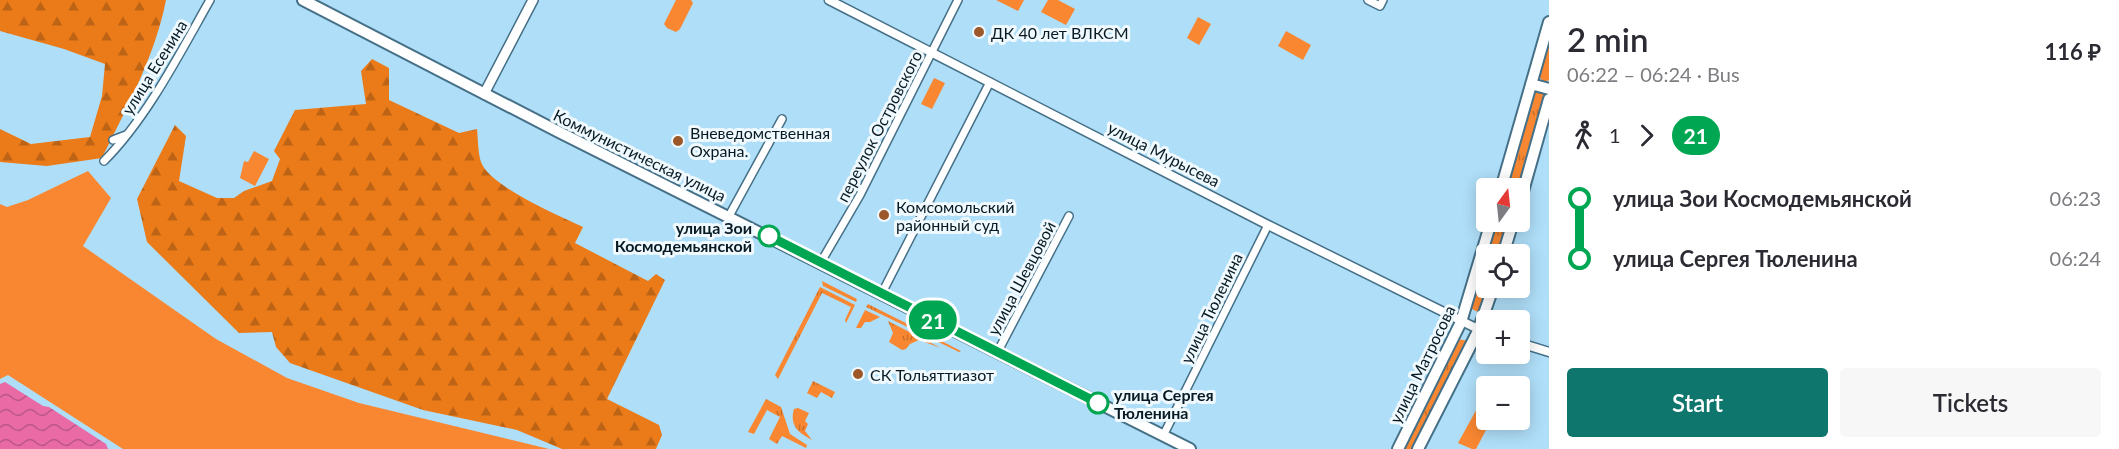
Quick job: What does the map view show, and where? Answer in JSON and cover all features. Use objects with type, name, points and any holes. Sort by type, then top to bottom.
[{"type":"main road","name":"Коммунистическая улица","points":[[303,0],[484,94],[1190,449]]},
{"type":"main road","points":[[484,94],[533,0]]},
{"type":"main road","points":[[1504,178],[1549,22]]},
{"type":"main road","points":[[1531,84],[1549,89]]},
{"type":"main road","points":[[1527,178],[1549,99]]},
{"type":"main road","name":"улица Матросова","points":[[1398,449],[1461,322],[1488,232]]},
{"type":"main road","name":"улица Матросова","points":[[1418,449],[1476,343]]},
{"type":"street","name":"улица Есенина","points":[[113,140],[126,135],[138,119],[181,52],[210,0]]},
{"type":"street","name":"улица Мурысева","points":[[829,0],[1476,329]]},
{"type":"street","name":"переулок Островского","points":[[821,262],[860,195],[958,0]]},
{"type":"street","points":[[1368,0],[1381,3]]},
{"type":"street","points":[[882,293],[990,82]]},
{"type":"street","points":[[729,216],[782,119]]},
{"type":"street","points":[[104,161],[126,135]]},
{"type":"street","name":"улица Шевцовой","points":[[997,353],[1069,216]]},
{"type":"street","name":"улица Тюленина","points":[[1163,436],[1268,225]]},
{"type":"street","points":[[1530,346],[1549,352]]},
{"type":"green space","points":[[0,0],[166,0],[148,61],[102,158],[47,166],[0,162],[0,129],[31,144],[90,137],[102,96],[105,64],[64,49],[0,31]]},
{"type":"green space","points":[[676,0],[691,0],[693,3],[680,29],[676,32],[664,24]]},
{"type":"green space","points":[[996,0],[1024,0],[1018,11]]},
{"type":"green space","points":[[1048,0],[1058,0],[1075,9],[1066,25],[1041,12]]},
{"type":"green space","points":[[1198,17],[1211,24],[1199,45],[1187,38]]},
{"type":"green space","points":[[1286,31],[1311,45],[1303,60],[1278,46]]},
{"type":"green space","points":[[1549,34],[1549,80],[1545,82],[1537,76]]},
{"type":"green space","points":[[372,59],[389,68],[389,100],[459,133],[477,129],[480,158],[487,171],[497,181],[526,199],[583,227],[575,243],[648,281],[656,274],[665,280],[607,399],[659,425],[662,435],[656,449],[562,449],[517,430],[423,410],[290,363],[276,347],[272,332],[239,333],[147,242],[137,199],[175,125],[186,136],[179,181],[217,198],[234,198],[244,191],[272,181],[280,159],[274,151],[295,110],[366,104],[361,71]]},
{"type":"green space","points":[[934,78],[945,83],[932,109],[921,104]]},
{"type":"green space","points":[[1537,90],[1547,95],[1522,178],[1508,178],[1533,92]]},
{"type":"green space","points":[[254,151],[269,159],[255,186],[240,178],[244,161],[248,162]]},
{"type":"green space","points":[[88,171],[111,198],[83,246],[216,339],[287,378],[359,403],[549,449],[123,449],[8,375],[0,379],[0,204],[7,207],[28,200]]},
{"type":"green space","points":[[1492,232],[1506,232],[1502,244],[1489,244]]},
{"type":"green space","points":[[822,281],[857,299],[856,302],[823,286]]},
{"type":"green space","points":[[820,287],[855,305],[846,323],[845,320],[851,307],[822,293],[778,379],[775,375]]},
{"type":"green space","points":[[1476,287],[1476,298],[1487,298],[1483,310],[1476,311],[1470,308]]},
{"type":"green space","points":[[868,304],[961,351],[866,307]]},
{"type":"green space","points":[[865,310],[880,317],[865,322],[861,328],[856,328]]},
{"type":"green space","points":[[888,321],[941,348],[919,340],[902,350],[889,342],[893,333]]},
{"type":"green space","points":[[1457,339],[1469,341],[1414,449],[1401,449]]},
{"type":"green space","points":[[813,381],[835,392],[832,398],[821,392],[817,398],[807,393]]},
{"type":"green space","points":[[766,399],[781,407],[790,434],[807,445],[806,448],[782,436],[777,444],[769,439],[780,417],[767,410],[754,434],[748,432]]},
{"type":"green space","points":[[798,408],[809,413],[805,421],[808,424],[805,431],[812,440],[799,432],[794,424],[794,409]]},
{"type":"green space","points":[[1476,410],[1476,430],[1486,430],[1476,449],[1458,443]]},
{"type":"water","points":[[5,382],[106,444],[108,449],[0,449],[0,384]]},
{"type":"bus line","name":"21","points":[[769,236],[1098,403]]},
{"type":"place","name":"ДК 40 лет ВЛКСМ","points":[[979,32]]},
{"type":"place","name":"Вневедомственная Охрана.","points":[[678,141]]},
{"type":"place","name":"Комсомольский районный суд","points":[[884,215]]},
{"type":"place","name":"улица Зои Космодемьянской","points":[[769,236]]},
{"type":"place","name":"СК Тольяттиазот","points":[[858,374]]},
{"type":"place","name":"улица Сергея Тюленина","points":[[1098,403]]}]
